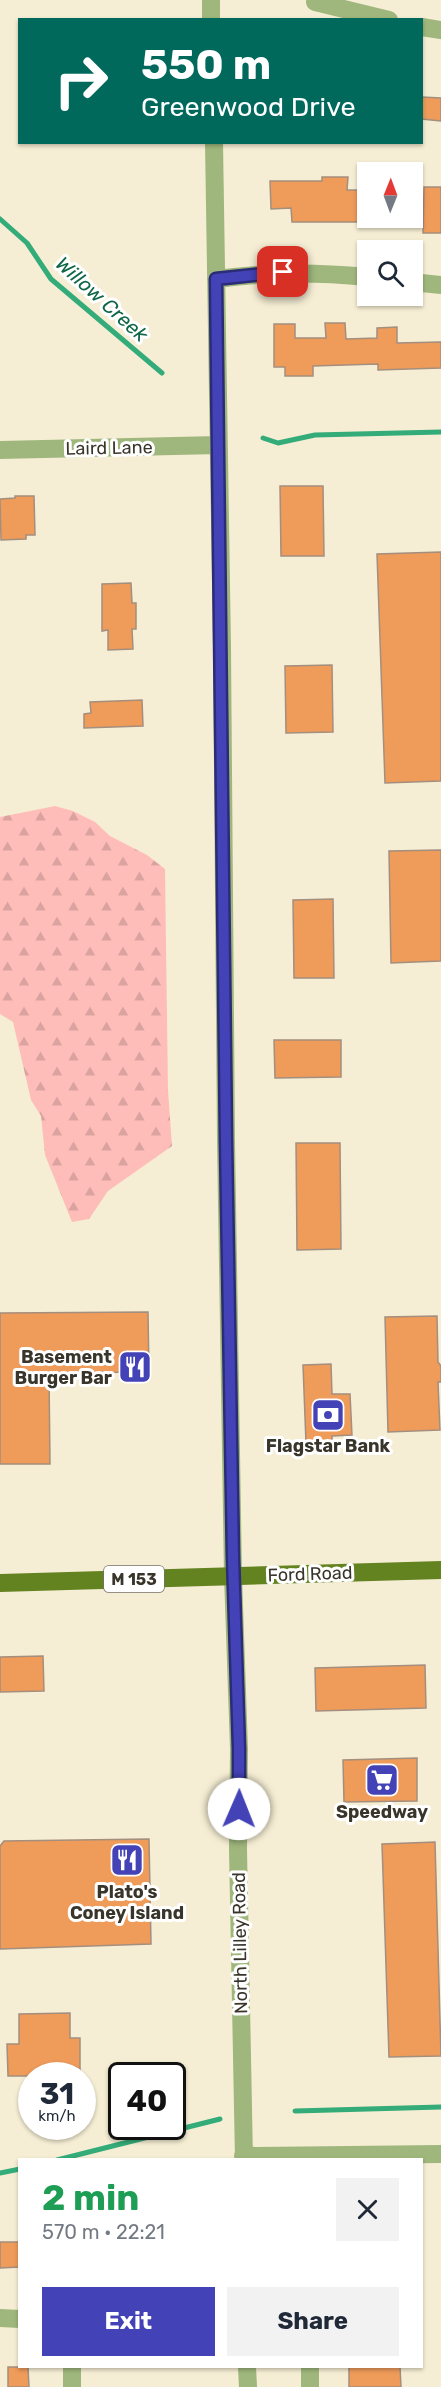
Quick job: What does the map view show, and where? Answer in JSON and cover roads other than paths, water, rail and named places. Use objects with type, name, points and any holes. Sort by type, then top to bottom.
[{"type":"main road","name":"Ford Road","points":[[0,1583],[441,1570]]},
{"type":"street","points":[[211,0],[211,18]]},
{"type":"street","points":[[315,2],[381,18]]},
{"type":"street","points":[[423,27],[441,30]]},
{"type":"street","name":"North Lilley Road","points":[[214,144],[226,1141],[239,1749],[238,1849],[243,2158]]},
{"type":"street","points":[[216,279],[264,273],[302,272],[357,276]]},
{"type":"street","points":[[423,283],[441,285]]},
{"type":"street","name":"Laird Lane","points":[[0,450],[218,445]]},
{"type":"street","points":[[243,2158],[441,2154]]},
{"type":"street","points":[[0,2318],[18,2319]]},
{"type":"street","points":[[72,2368],[72,2387]]},
{"type":"street","points":[[247,2368],[248,2387]]},
{"type":"street","points":[[310,2368],[310,2387]]},
{"type":"waterway","name":"Willow Creek","points":[[0,219],[27,243],[51,279],[162,373]]},
{"type":"waterway","name":"Willow Creek","points":[[263,438],[278,443],[315,435],[441,432]]},
{"type":"waterway","points":[[295,2111],[441,2107]]},
{"type":"waterway","points":[[65,2158],[220,2119]]},
{"type":"waterway","points":[[0,2173],[18,2169]]},
{"type":"place","name":"Basement Burger Bar","points":[[135,1367]]},
{"type":"place","name":"Flagstar Bank","points":[[328,1415]]},
{"type":"place","name":"Speedway","points":[[382,1780]]},
{"type":"place","name":"Plato's Coney Island","points":[[127,1860]]}]
